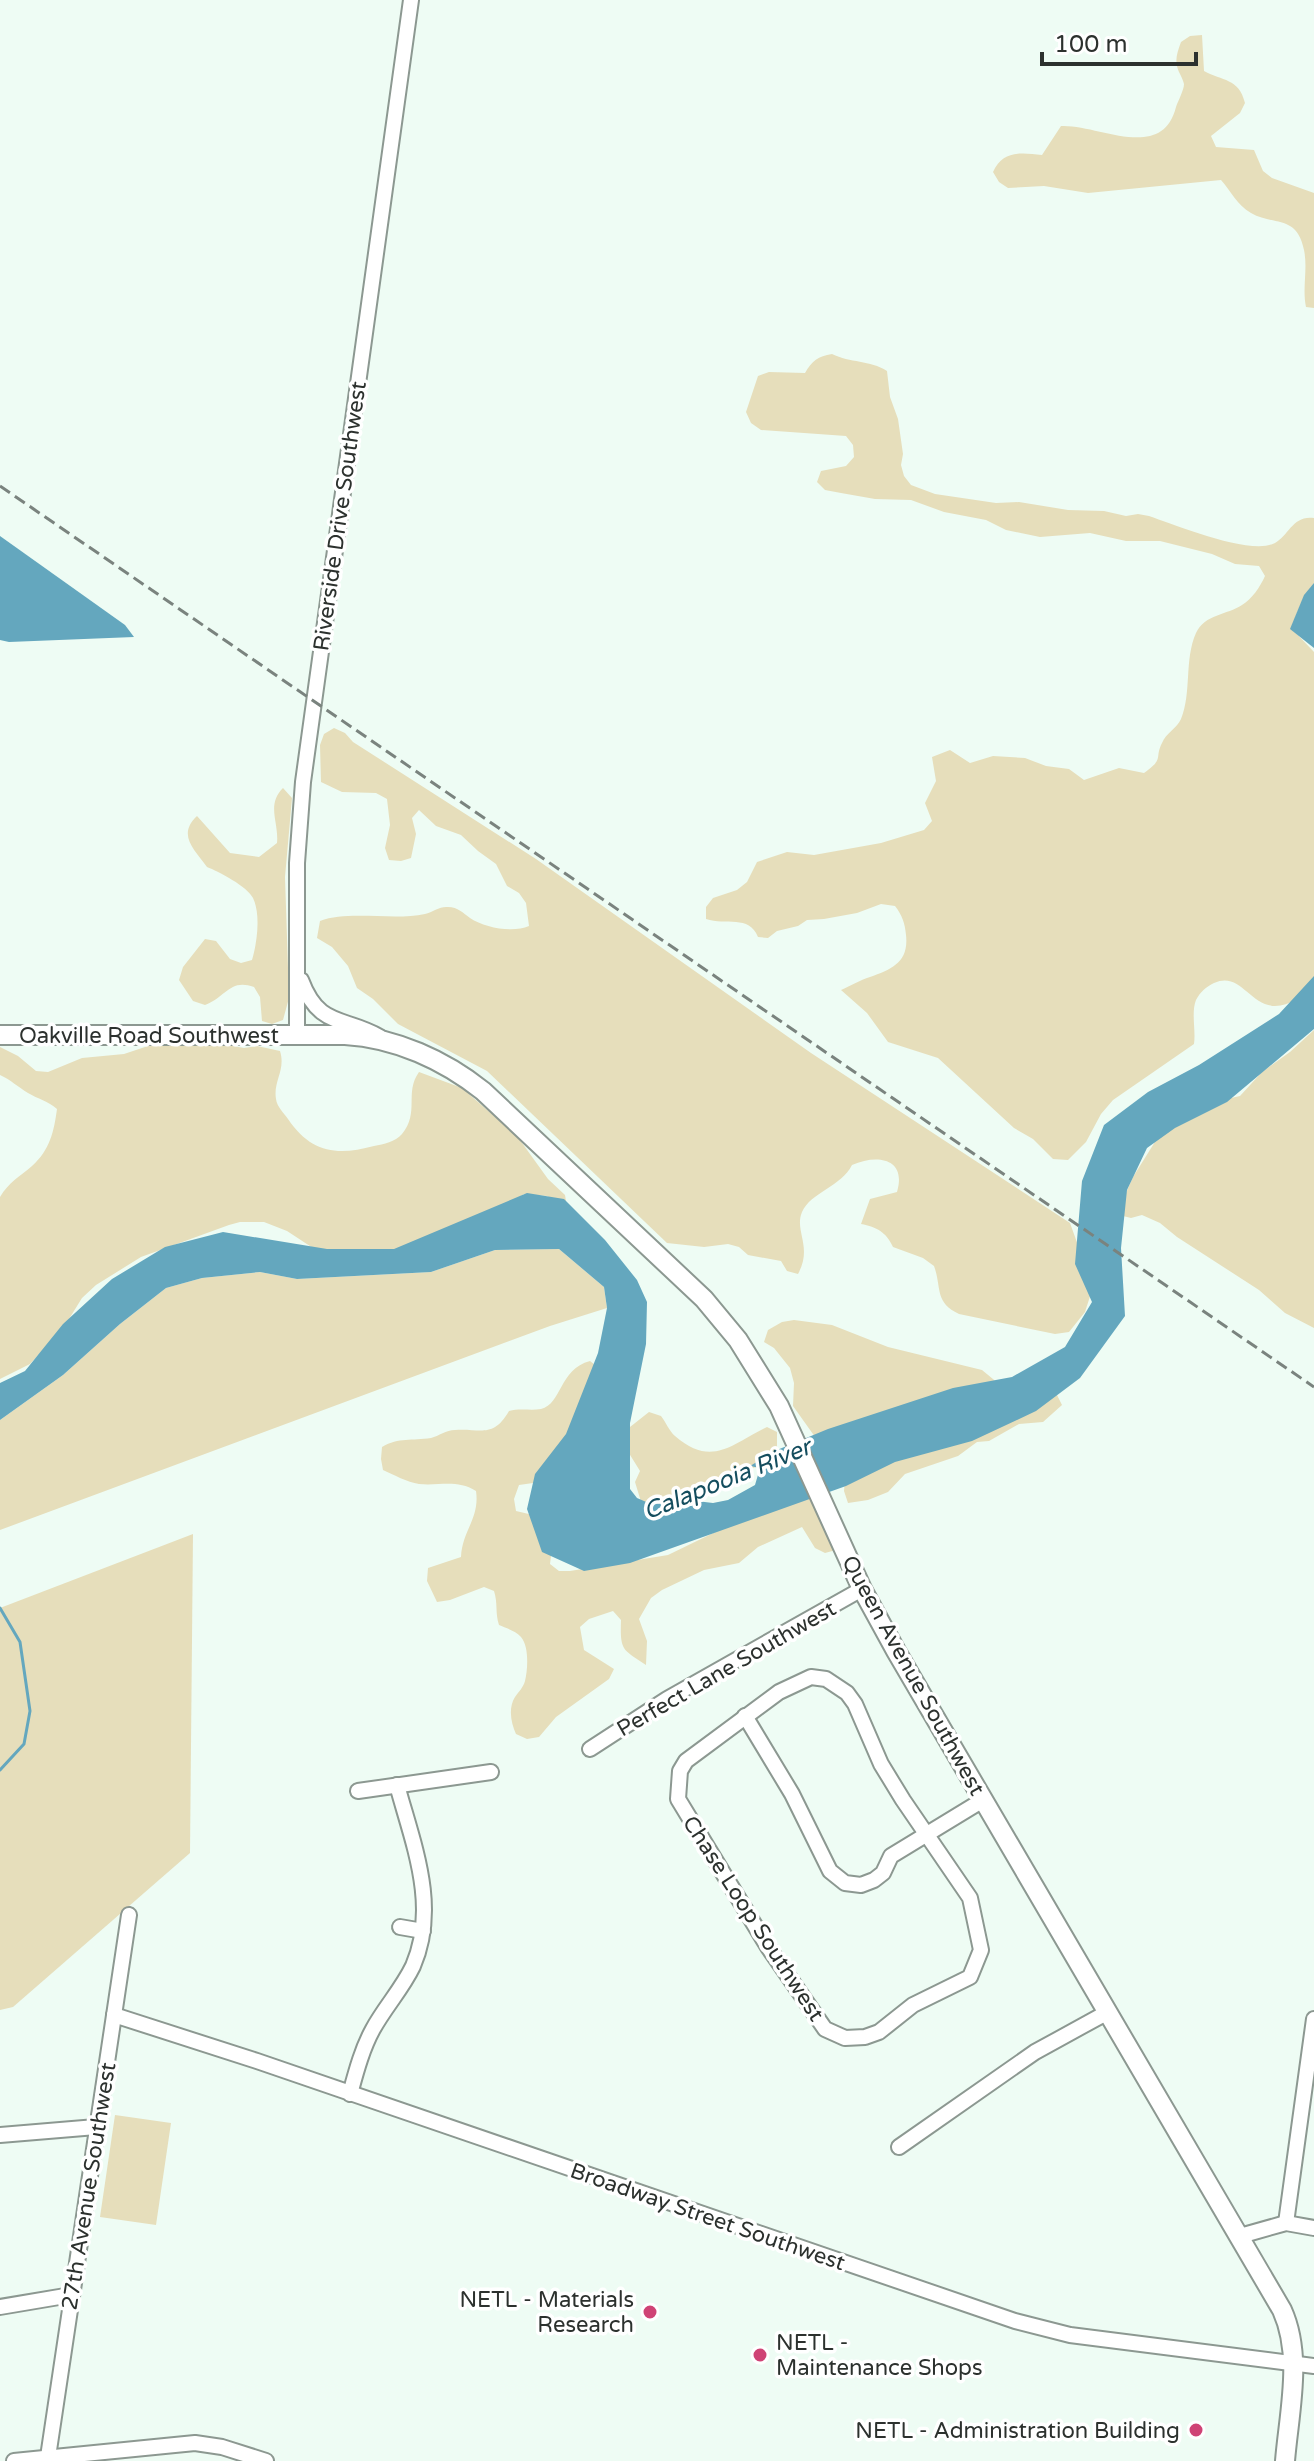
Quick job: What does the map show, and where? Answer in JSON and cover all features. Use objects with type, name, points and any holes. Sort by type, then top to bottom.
[{"type":"main road","name":"Oakville Road Southwest","points":[[0,1035],[297,1034]]},
{"type":"main road","name":"Queen Avenue Southwest","points":[[297,1034],[356,1036],[387,1042],[449,1067],[483,1091],[716,1312],[763,1378],[862,1589],[1286,2319],[1292,2338],[1293,2363],[1285,2461]]},
{"type":"street","name":"Riverside Drive Southwest","points":[[297,1034],[297,863],[303,782],[411,0]]},
{"type":"street","points":[[297,972],[306,993],[320,1011],[339,1023],[364,1028],[387,1042]]},
{"type":"street","name":"Perfect Lane Southwest","points":[[590,1749],[667,1699],[862,1589]]},
{"type":"street","name":"Chase Loop Southwest","points":[[811,1677],[838,1685],[855,1704],[881,1764],[970,1898],[981,1950],[970,1977],[913,2005],[879,2032],[865,2037],[845,2038],[825,2029],[678,1799],[680,1771],[686,1761],[745,1716],[794,1682],[811,1677]]},
{"type":"street","points":[[745,1716],[792,1794],[830,1871],[845,1883],[861,1885],[874,1880],[883,1873],[891,1856],[983,1800]]},
{"type":"street","points":[[358,1791],[491,1772]]},
{"type":"street","points":[[350,2094],[372,2029],[412,1968],[423,1931],[423,1881],[397,1785]]},
{"type":"street","name":"27th Avenue Southwest","points":[[48,2457],[129,1915]]},
{"type":"street","points":[[400,1927],[423,1931]]},
{"type":"street","points":[[899,2147],[1035,2052],[1108,2012]]},
{"type":"street","name":"Broadway Street Southwest","points":[[114,2015],[1025,2324],[1070,2335],[1314,2366]]},
{"type":"street","points":[[1286,2223],[1308,2112],[1314,2019]]},
{"type":"street","points":[[0,2135],[96,2127]]},
{"type":"street","points":[[1240,2236],[1286,2223],[1314,2228]]},
{"type":"street","points":[[0,2307],[71,2295]]},
{"type":"street","points":[[159,2461],[161,2445]]},
{"type":"street","points":[[14,2461],[161,2445],[214,2445],[266,2461]]},
{"type":"shaded area","points":[[1202,35],[1204,71],[1229,81],[1239,89],[1245,103],[1240,113],[1211,136],[1216,147],[1254,150],[1263,171],[1272,178],[1314,193],[1314,308],[1306,307],[1305,257],[1296,231],[1246,210],[1221,180],[1088,193],[1044,186],[1008,188],[999,182],[993,172],[1007,156],[1042,155],[1061,126],[1127,137],[1157,133],[1169,124],[1183,89],[1176,61],[1181,42],[1190,36]]},
{"type":"shaded area","points":[[832,354],[887,371],[890,397],[898,419],[904,476],[911,485],[935,494],[996,503],[1019,502],[1068,510],[1104,511],[1126,516],[1138,514],[1249,546],[1275,543],[1296,522],[1314,518],[1314,589],[1299,608],[1294,631],[1314,652],[1314,988],[1291,1002],[1275,1006],[1258,1000],[1231,981],[1208,986],[1196,1000],[1194,1044],[1113,1100],[1101,1114],[1086,1142],[1068,1160],[1053,1159],[1033,1139],[1014,1128],[938,1058],[888,1042],[867,1013],[841,990],[885,971],[902,958],[906,931],[895,906],[881,904],[857,913],[807,920],[798,926],[777,931],[768,938],[758,937],[749,925],[743,923],[706,919],[706,907],[713,898],[737,890],[747,882],[757,862],[787,852],[814,855],[881,843],[924,830],[932,821],[925,803],[936,781],[932,757],[950,750],[970,763],[993,756],[1025,758],[1046,766],[1069,769],[1084,780],[1119,768],[1144,773],[1157,761],[1164,739],[1181,719],[1196,633],[1211,618],[1246,602],[1265,576],[1259,566],[1235,564],[1212,554],[1160,541],[1126,541],[1090,533],[1040,537],[1006,530],[986,520],[944,512],[911,500],[875,499],[825,490],[817,482],[821,471],[846,466],[854,457],[853,445],[846,436],[761,430],[751,423],[746,412],[758,376],[769,372],[805,373],[816,360]]},
{"type":"shaded area","points":[[334,728],[536,859],[811,1053],[1070,1223],[1093,1287],[1085,1312],[1069,1332],[1055,1334],[959,1314],[951,1309],[940,1294],[934,1266],[923,1258],[893,1247],[880,1231],[861,1224],[870,1199],[897,1192],[898,1172],[888,1162],[880,1160],[852,1165],[841,1179],[806,1205],[800,1219],[804,1256],[798,1274],[787,1271],[781,1261],[748,1255],[739,1247],[728,1244],[704,1247],[667,1243],[487,1071],[398,1024],[357,988],[348,966],[332,947],[317,938],[320,921],[332,918],[412,916],[445,907],[458,909],[476,922],[491,927],[515,929],[529,926],[526,903],[519,893],[507,886],[496,864],[461,835],[436,826],[419,810],[412,818],[416,834],[411,858],[389,860],[385,848],[390,825],[387,799],[376,793],[342,792],[321,782],[320,745],[324,734]]},
{"type":"shaded area","points":[[283,788],[292,798],[285,877],[289,998],[283,1020],[272,1024],[262,1021],[260,997],[254,987],[233,987],[205,1005],[193,1001],[179,980],[183,967],[205,939],[216,941],[230,959],[241,963],[252,960],[257,929],[253,898],[239,884],[207,867],[190,842],[188,829],[191,823],[197,816],[230,853],[259,857],[277,843],[274,807]]},
{"type":"shaded area","points":[[1314,1030],[1314,1328],[1285,1313],[1259,1290],[1160,1223],[1142,1215],[1131,1218],[1119,1215],[1133,1177],[1158,1137],[1218,1101],[1240,1096],[1262,1072]]},
{"type":"shaded area","points":[[199,1040],[280,1051],[276,1093],[278,1105],[306,1139],[326,1149],[361,1149],[399,1137],[410,1118],[413,1087],[419,1072],[462,1088],[517,1136],[548,1179],[565,1195],[567,1207],[547,1196],[524,1194],[496,1213],[390,1251],[316,1250],[287,1231],[264,1222],[229,1225],[141,1257],[96,1285],[82,1298],[64,1327],[30,1364],[0,1379],[0,1197],[47,1147],[57,1109],[0,1075],[0,1047],[18,1056],[36,1071],[48,1072],[82,1058],[124,1054],[157,1043],[180,1046]]},
{"type":"shaded area","points":[[559,1249],[604,1287],[607,1308],[550,1326],[0,1530],[0,1420],[63,1375],[166,1288],[202,1278],[260,1272],[297,1279],[431,1272],[495,1250]]},
{"type":"shaded area","points":[[794,1320],[832,1325],[888,1347],[982,1370],[999,1384],[1057,1395],[1062,1405],[1043,1422],[1019,1424],[989,1441],[977,1442],[958,1456],[905,1474],[888,1492],[868,1500],[848,1503],[844,1491],[845,1479],[793,1406],[794,1383],[790,1368],[774,1348],[764,1342],[768,1330],[782,1322]]},
{"type":"shaded area","points":[[590,1361],[599,1368],[546,1484],[519,1485],[514,1499],[516,1511],[533,1515],[553,1540],[550,1564],[559,1571],[668,1555],[806,1488],[836,1550],[825,1553],[815,1548],[802,1527],[758,1547],[739,1563],[704,1570],[662,1590],[651,1598],[639,1619],[647,1641],[646,1665],[624,1648],[621,1620],[613,1611],[589,1619],[580,1627],[584,1650],[614,1669],[609,1679],[556,1717],[539,1737],[527,1739],[516,1734],[511,1716],[513,1701],[525,1681],[527,1664],[524,1641],[499,1625],[494,1591],[484,1587],[437,1602],[427,1581],[428,1568],[461,1557],[477,1501],[476,1491],[455,1484],[419,1484],[383,1470],[382,1447],[400,1441],[431,1438],[452,1430],[491,1429],[509,1411],[541,1409],[553,1401],[572,1371]]},
{"type":"shaded area","points":[[649,1412],[661,1416],[675,1436],[700,1450],[722,1450],[767,1427],[777,1432],[777,1446],[764,1465],[720,1477],[684,1500],[663,1508],[642,1505],[635,1482],[640,1471],[627,1450],[630,1427]]},
{"type":"shaded area","points":[[193,1534],[190,1853],[13,2007],[0,2010],[0,1608]]},
{"type":"shaded area","points":[[115,2115],[171,2123],[156,2225],[100,2217]]},
{"type":"water","points":[[0,536],[125,625],[134,637],[0,640]]},
{"type":"water","points":[[1314,583],[1314,648],[1290,629],[1304,595]]},
{"type":"water","points":[[1314,976],[1314,1029],[1227,1102],[1175,1128],[1147,1148],[1127,1190],[1121,1248],[1125,1316],[1080,1378],[1036,1411],[972,1441],[895,1462],[846,1486],[630,1563],[584,1571],[542,1552],[527,1509],[535,1474],[566,1434],[598,1353],[607,1308],[604,1287],[559,1249],[495,1250],[431,1272],[297,1279],[260,1272],[202,1278],[166,1288],[63,1375],[0,1420],[0,1383],[25,1371],[63,1324],[112,1279],[165,1247],[223,1232],[327,1249],[394,1249],[527,1193],[564,1199],[605,1240],[637,1280],[647,1302],[646,1344],[630,1423],[630,1489],[637,1498],[651,1504],[728,1500],[755,1485],[760,1468],[750,1466],[777,1450],[828,1429],[953,1388],[1012,1377],[1065,1347],[1092,1302],[1075,1264],[1082,1181],[1104,1125],[1148,1092],[1199,1065],[1279,1014]]},
{"type":"waterway","points":[[0,1608],[20,1642],[30,1711],[24,1744],[0,1770]]},
{"type":"railway","points":[[0,486],[1314,1387]]},
{"type":"place","name":"NETL - Materials Research","points":[[650,2312]]},
{"type":"place","name":"NETL - Maintenance Shops","points":[[760,2355]]},
{"type":"place","name":"NETL - Administration Building","points":[[1196,2430]]},
{"type":"water label","name":"Calapooia River","points":[[727,1479]]}]
